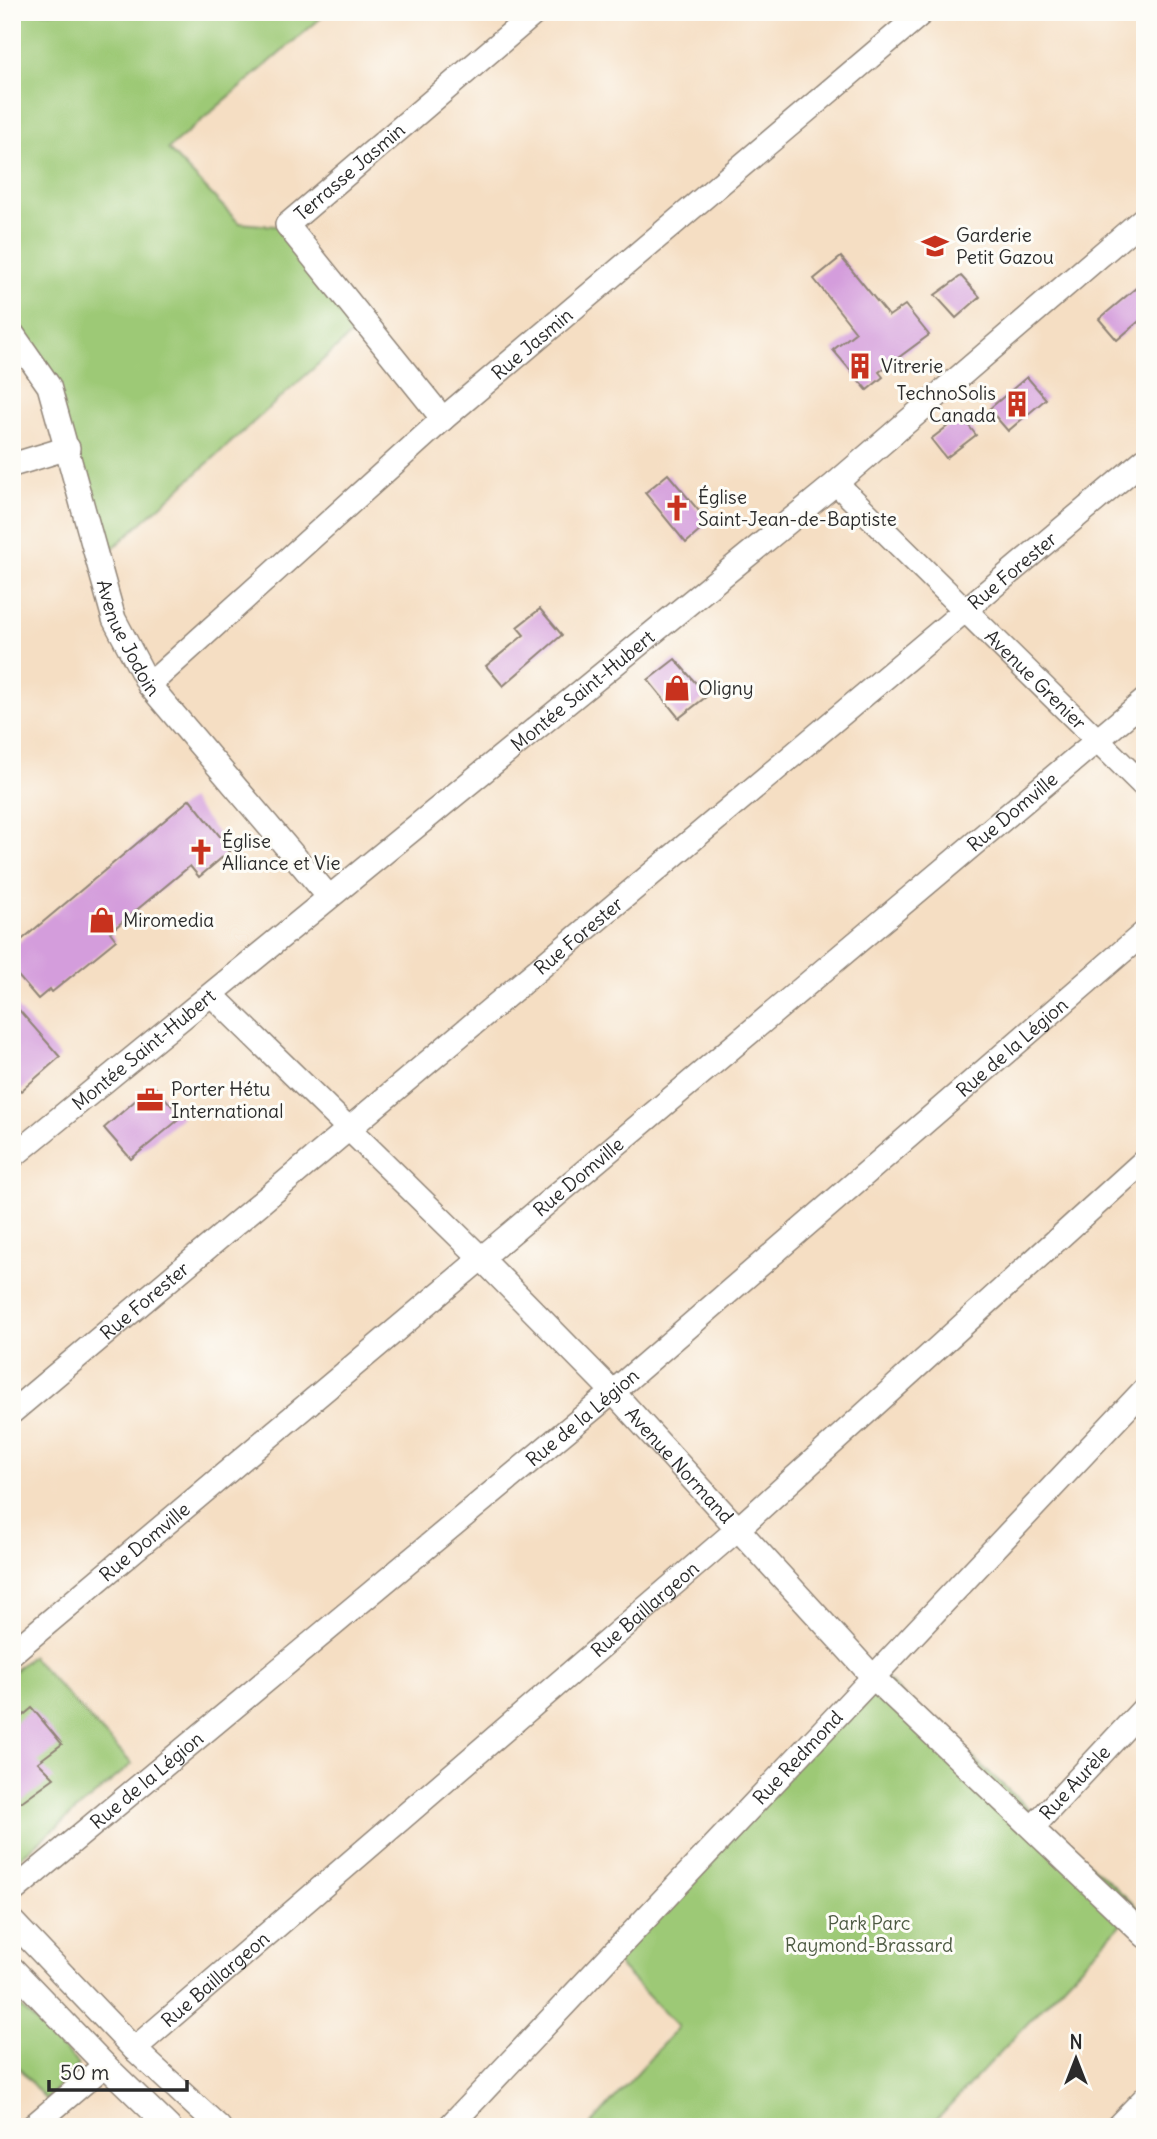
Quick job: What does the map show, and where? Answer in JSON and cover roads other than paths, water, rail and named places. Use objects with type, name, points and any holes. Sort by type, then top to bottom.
[{"type":"street","name":"Terrasse Jasmin","points":[[443,419],[287,225],[536,12]]},
{"type":"street","name":"Rue Jasmin","points":[[149,685],[443,419],[923,12]]},
{"type":"street","name":"Montée Saint-Hubert","points":[[12,1157],[836,483],[1145,217]]},
{"type":"street","name":"Avenue Jodoin","points":[[12,333],[49,386],[114,619],[149,685],[329,897]]},
{"type":"street","points":[[12,465],[68,448]]},
{"type":"street","name":"Rue Forester","points":[[12,1412],[1145,459]]},
{"type":"street","name":"Avenue Grenier","points":[[836,483],[1145,787]]},
{"type":"street","name":"Rue Domville","points":[[12,1653],[1145,700]]},
{"type":"street","name":"Rue de la Légion","points":[[12,1892],[613,1392],[1145,933]]},
{"type":"street","name":"Avenue Normand","points":[[212,995],[481,1258],[613,1392],[740,1527],[874,1678],[1145,1936]]},
{"type":"street","name":"Rue Baillargeon","points":[[134,2049],[740,1527],[1145,1160]]},
{"type":"street","name":"Rue Redmond","points":[[449,2127],[1145,1389]]},
{"type":"street","name":"Rue Aurèle","points":[[1033,1827],[1145,1707]]},
{"type":"street","points":[[12,1921],[134,2049],[219,2127]]},
{"type":"street","points":[[12,1968],[105,2066],[169,2127]]},
{"type":"street","points":[[32,2127],[105,2066]]},
{"type":"street","points":[[1117,2127],[1145,2098]]},
{"type":"place","name":"Garderie Petit Gazou","points":[[935,246]]},
{"type":"place","name":"Vitrerie","points":[[860,366]]},
{"type":"place","name":"TechnoSolis Canada","points":[[1017,404]]},
{"type":"place","name":"Église Saint-Jean-de-Baptiste","points":[[677,508]]},
{"type":"place","name":"Oligny","points":[[677,688]]},
{"type":"place","name":"Église Alliance et Vie","points":[[201,852]]},
{"type":"place","name":"Miromedia","points":[[102,920]]},
{"type":"place","name":"Porter Hétu International","points":[[150,1100]]},
{"type":"park label","name":"Park Parc Raymond-Brassard","points":[[869,1934]]}]
